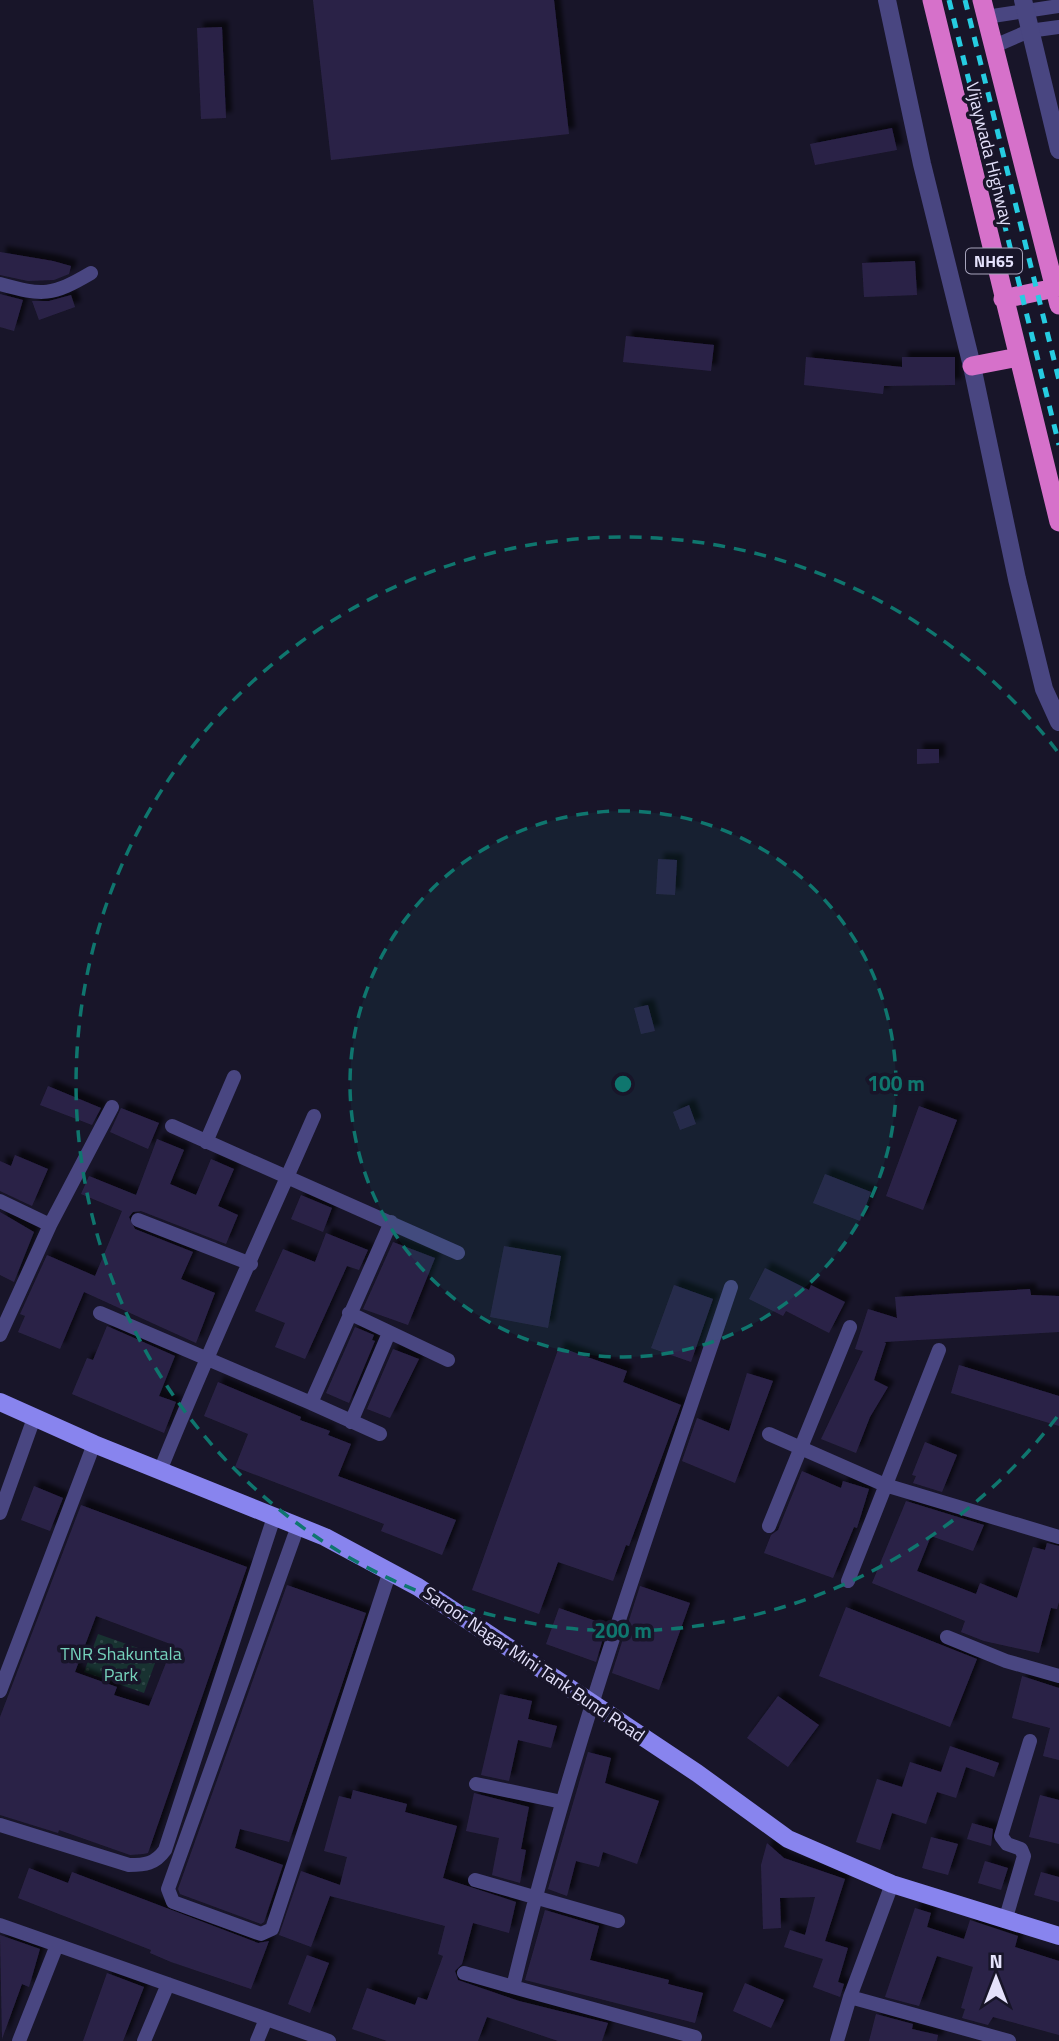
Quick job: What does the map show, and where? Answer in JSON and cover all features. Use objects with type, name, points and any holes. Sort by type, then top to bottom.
[{"type":"highway","name":"Vijaywada Highway","points":[[932,0],[1059,522]]},
{"type":"highway","name":"Vijaywada Highway","points":[[984,8],[1057,296]]},
{"type":"highway","points":[[1003,299],[1057,296]]},
{"type":"highway","points":[[972,366],[1018,357]]},
{"type":"main road","name":"Saroor Nagar Mini Tank Bund Road","points":[[0,1402],[94,1444],[325,1536],[390,1571],[697,1773],[788,1839],[892,1884],[1059,1936]]},
{"type":"street","points":[[887,0],[922,164],[972,366],[1020,592],[1044,689],[1059,722]]},
{"type":"street","points":[[1024,4],[1059,150]]},
{"type":"street","points":[[984,8],[1024,4],[1059,6]]},
{"type":"street","points":[[992,47],[1029,31],[1059,27]]},
{"type":"street","points":[[0,284],[42,295],[65,288],[91,273]]},
{"type":"street","points":[[206,1142],[234,1077]]},
{"type":"street","points":[[0,1335],[50,1224],[112,1107]]},
{"type":"street","points":[[160,1471],[205,1358],[251,1264],[314,1116]]},
{"type":"street","points":[[172,1126],[286,1179],[458,1253]]},
{"type":"street","points":[[0,1201],[50,1224]]},
{"type":"street","points":[[138,1220],[251,1264]]},
{"type":"street","points":[[311,1403],[391,1222]]},
{"type":"street","points":[[513,1987],[591,1702],[731,1287]]},
{"type":"street","points":[[100,1313],[380,1434]]},
{"type":"street","points":[[349,1313],[448,1360]]},
{"type":"street","points":[[769,1526],[850,1327]]},
{"type":"street","points":[[351,1422],[389,1333]]},
{"type":"street","points":[[848,1581],[939,1350]]},
{"type":"street","points":[[0,1513],[34,1418]]},
{"type":"street","points":[[769,1434],[885,1485],[1059,1537]]},
{"type":"street","points":[[0,1691],[94,1444]]},
{"type":"street","points":[[0,1825],[129,1865],[147,1865],[159,1859],[165,1850],[274,1517]]},
{"type":"street","points":[[298,1526],[168,1889],[173,1902],[261,1934],[272,1929],[390,1571]]},
{"type":"street","points":[[947,1637],[1006,1661],[1059,1675]]},
{"type":"street","points":[[1005,1921],[1024,1856],[1021,1849],[1007,1844],[1001,1836],[1030,1741]]},
{"type":"street","points":[[476,1784],[562,1802]]},
{"type":"street","points":[[474,1880],[618,1921]]},
{"type":"street","points":[[837,2041],[850,1997],[892,1884]]},
{"type":"street","points":[[0,1925],[329,2041]]},
{"type":"street","points":[[19,2041],[57,1945]]},
{"type":"street","points":[[464,1973],[695,2037],[693,2041]]},
{"type":"street","points":[[144,2041],[168,1984]]},
{"type":"street","points":[[850,1997],[1009,2041]]},
{"type":"street","points":[[257,2041],[266,2019]]},
{"type":"green space","name":"TNR Shakuntala Park","points":[[98,1634],[158,1655],[144,1693],[84,1672]]},
{"type":"building","points":[[313,0],[554,0],[569,134],[331,160]]},
{"type":"building","points":[[222,27],[226,118],[201,119],[197,28]]},
{"type":"building","points":[[892,128],[897,150],[815,165],[810,144]]},
{"type":"building","points":[[0,252],[71,266],[69,274],[54,280],[28,281],[0,275]]},
{"type":"building","points":[[915,261],[917,295],[864,297],[862,263]]},
{"type":"building","points":[[0,294],[23,300],[14,331],[0,327]]},
{"type":"building","points":[[71,295],[75,307],[39,320],[32,301],[49,301]]},
{"type":"building","points":[[626,336],[714,345],[711,371],[623,362]]},
{"type":"building","points":[[806,357],[902,367],[902,357],[955,357],[955,385],[884,386],[883,394],[804,385]]},
{"type":"building","points":[[917,749],[939,749],[939,763],[917,764]]},
{"type":"building","points":[[658,859],[677,860],[675,895],[656,894]]},
{"type":"building","points":[[648,1005],[655,1031],[641,1034],[634,1008]]},
{"type":"building","points":[[48,1086],[101,1108],[92,1125],[40,1105]]},
{"type":"building","points":[[689,1105],[696,1124],[680,1130],[673,1112]]},
{"type":"building","points":[[919,1106],[957,1120],[923,1210],[886,1196]]},
{"type":"building","points":[[121,1108],[159,1123],[148,1149],[110,1132]]},
{"type":"building","points":[[157,1139],[184,1150],[170,1184],[196,1195],[211,1159],[234,1169],[218,1206],[238,1215],[226,1244],[141,1211],[133,1212],[129,1217],[135,1229],[193,1252],[181,1279],[215,1293],[196,1343],[84,1292],[60,1349],[18,1332],[25,1316],[20,1314],[47,1255],[95,1276],[122,1211],[81,1194],[89,1176],[136,1195]]},
{"type":"building","points":[[15,1155],[48,1169],[32,1206],[0,1191],[0,1161],[11,1166]]},
{"type":"building","points":[[825,1174],[871,1192],[860,1221],[813,1203]]},
{"type":"building","points":[[301,1195],[332,1208],[323,1232],[291,1219]]},
{"type":"building","points":[[0,1212],[34,1232],[14,1282],[0,1275]]},
{"type":"building","points":[[326,1233],[368,1250],[359,1270],[347,1266],[305,1359],[275,1347],[285,1323],[255,1311],[283,1249],[315,1262]]},
{"type":"building","points":[[393,1242],[435,1258],[408,1325],[363,1309]]},
{"type":"building","points":[[504,1246],[561,1256],[548,1328],[490,1317]]},
{"type":"building","points":[[765,1268],[809,1290],[811,1285],[845,1302],[829,1333],[786,1311],[783,1316],[749,1299]]},
{"type":"building","points":[[674,1285],[713,1299],[691,1362],[651,1348]]},
{"type":"building","points":[[1030,1289],[1031,1295],[1059,1296],[1059,1332],[884,1342],[886,1343],[874,1380],[888,1387],[870,1417],[856,1453],[821,1439],[863,1351],[855,1349],[868,1309],[897,1318],[895,1297]]},
{"type":"building","points":[[107,1326],[175,1356],[159,1396],[176,1402],[164,1433],[72,1394],[87,1358],[93,1360]]},
{"type":"building","points":[[355,1327],[374,1335],[372,1340],[375,1341],[349,1403],[326,1393]]},
{"type":"building","points":[[559,1347],[627,1371],[623,1382],[681,1405],[629,1546],[626,1545],[613,1581],[558,1562],[539,1614],[472,1590]]},
{"type":"building","points":[[393,1349],[419,1359],[390,1418],[367,1409]]},
{"type":"building","points":[[959,1365],[1059,1396],[1059,1426],[951,1393]]},
{"type":"building","points":[[747,1373],[773,1381],[735,1483],[682,1461],[697,1418],[729,1431]]},
{"type":"building","points":[[218,1382],[301,1417],[300,1420],[330,1431],[328,1435],[351,1444],[338,1476],[456,1520],[442,1555],[381,1531],[384,1524],[235,1467],[248,1434],[204,1416]]},
{"type":"building","points":[[925,1442],[957,1455],[942,1492],[913,1483],[916,1476],[912,1475]]},
{"type":"building","points":[[802,1471],[841,1488],[843,1481],[869,1489],[857,1528],[854,1527],[833,1578],[764,1553],[771,1535],[778,1530]]},
{"type":"building","points":[[34,1486],[63,1498],[50,1531],[21,1520]]},
{"type":"building","points":[[906,1501],[984,1525],[973,1551],[931,1536],[917,1571],[976,1594],[980,1583],[1017,1598],[1033,1547],[1045,1550],[1047,1543],[1059,1546],[1059,1602],[1057,1609],[1051,1608],[1039,1653],[984,1641],[961,1632],[965,1621],[872,1583]]},
{"type":"building","points":[[81,1505],[247,1567],[148,1853],[130,1855],[59,1830],[58,1833],[0,1815],[0,1717]],"holes":[[[96,1616],[173,1645],[149,1706],[114,1695],[117,1687],[75,1672]]]},
{"type":"building","points":[[287,1585],[366,1613],[289,1842],[240,1829],[235,1848],[283,1865],[264,1922],[261,1924],[180,1894],[178,1889]]},
{"type":"building","points":[[640,1586],[690,1603],[659,1690],[612,1673]]},
{"type":"building","points":[[846,1607],[977,1659],[950,1727],[819,1676]]},
{"type":"building","points":[[559,1608],[607,1625],[596,1662],[546,1644]]},
{"type":"building","points":[[1022,1676],[1059,1688],[1059,1760],[1043,1756],[1050,1728],[1012,1718]]},
{"type":"building","points":[[500,1694],[532,1701],[528,1719],[557,1726],[551,1748],[518,1740],[509,1781],[481,1775]]},
{"type":"building","points":[[778,1696],[819,1725],[788,1767],[747,1738]]},
{"type":"building","points":[[950,1746],[999,1763],[994,1777],[966,1767],[956,1798],[937,1792],[926,1824],[892,1813],[880,1850],[856,1842],[877,1779],[902,1787],[910,1762],[941,1772]]},
{"type":"building","points":[[588,1752],[611,1758],[605,1783],[659,1801],[637,1864],[603,1852],[599,1867],[576,1861],[567,1896],[548,1889]]},
{"type":"building","points":[[353,1790],[407,1804],[405,1812],[457,1826],[443,1878],[516,1902],[509,1933],[473,1923],[462,1964],[455,1971],[458,1980],[519,2001],[608,2023],[602,2041],[558,2041],[487,2017],[478,2041],[387,2041],[352,2029],[367,1988],[415,2005],[418,1997],[427,2000],[443,1956],[438,1954],[445,1926],[330,1896],[311,1947],[279,1935],[301,1871],[340,1885],[347,1857],[324,1851],[339,1796],[351,1799]]},
{"type":"building","points":[[474,1793],[529,1807],[521,1849],[526,1850],[520,1883],[492,1875],[499,1838],[466,1831]]},
{"type":"building","points":[[1040,1795],[1059,1800],[1059,1844],[1029,1837]]},
{"type":"building","points":[[972,1823],[993,1829],[991,1846],[967,1839]]},
{"type":"building","points":[[931,1837],[958,1844],[948,1875],[922,1868]]},
{"type":"building","points":[[767,1843],[784,1858],[845,1879],[825,1941],[848,1948],[838,1982],[844,1984],[840,1997],[813,1987],[823,1959],[784,1947],[790,1930],[805,1935],[815,1897],[780,1898],[781,1928],[763,1929],[761,1865]]},
{"type":"building","points":[[985,1861],[1008,1868],[1001,1890],[978,1883]]},
{"type":"building","points":[[29,1868],[68,1883],[72,1872],[258,1943],[269,1941],[251,1989],[171,1962],[150,1953],[151,1950],[18,1898]]},
{"type":"building","points":[[1041,1872],[1059,1877],[1059,1902],[1034,1895]]},
{"type":"building","points":[[915,1908],[931,1913],[927,1927],[964,1939],[970,1920],[1018,1936],[1015,1947],[1059,1961],[1059,2035],[993,2017],[988,2025],[962,2018],[965,2009],[961,2008],[973,1967],[937,1956],[919,2006],[885,1997]]},
{"type":"building","points":[[545,1910],[599,1926],[590,1960],[669,1980],[668,1984],[703,1993],[695,2023],[525,1980]]},
{"type":"building","points":[[0,1935],[40,1949],[29,1987],[22,1984],[2,2039]]},
{"type":"building","points":[[307,1955],[329,1963],[310,2013],[288,2004]]},
{"type":"building","points":[[107,1973],[144,1987],[123,2041],[83,2041]]},
{"type":"building","points":[[745,1983],[784,2000],[771,2028],[733,2011]]},
{"type":"building","points":[[876,2014],[913,2024],[912,2029],[938,2035],[937,2041],[869,2041]]},
{"type":"railway","points":[[949,0],[1059,445]]},
{"type":"railway","points":[[965,0],[1059,380]]}]
